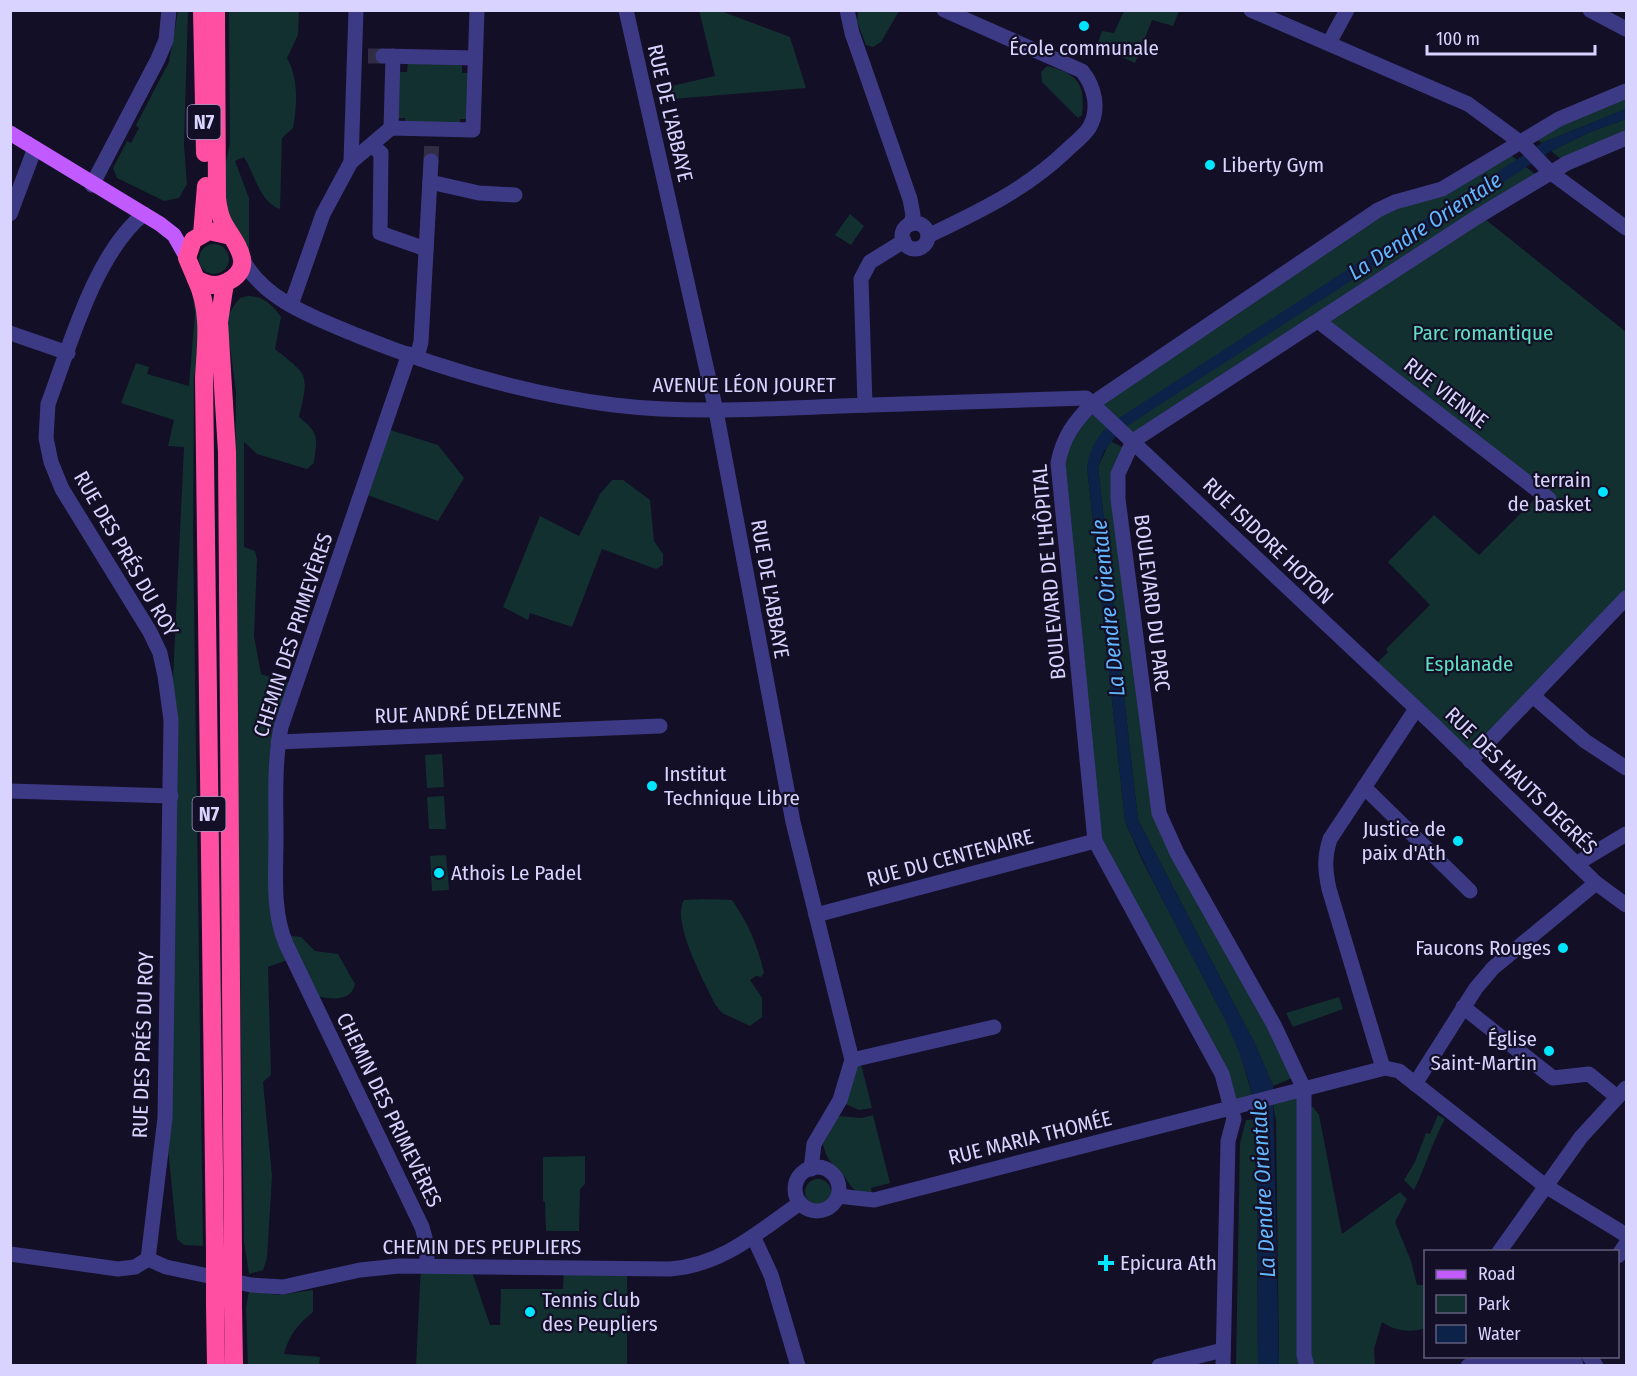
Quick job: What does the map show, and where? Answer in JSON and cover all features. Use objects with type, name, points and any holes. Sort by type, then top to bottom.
[{"type":"highway","name":"N7","points":[[201,234],[206,194],[202,10]]},
{"type":"highway","name":"N7","points":[[216,10],[217,198],[221,219],[231,236]]},
{"type":"highway","points":[[217,231],[231,236],[238,244],[242,258],[241,266],[228,282],[209,285],[196,279],[187,258],[189,247],[201,234],[217,231]]},
{"type":"highway","name":"N7","points":[[196,279],[206,306],[207,321],[204,378],[224,1249]]},
{"type":"highway","name":"N7","points":[[216,1365],[224,1305],[227,452],[219,322],[228,282]]},
{"type":"highway","name":"N7","points":[[224,1305],[234,1365]]},
{"type":"main road","points":[[10,133],[92,185],[160,224],[174,235],[187,258]]},
{"type":"main road","points":[[160,224],[201,234]]},
{"type":"street","points":[[92,185],[158,59],[166,40],[169,10]]},
{"type":"street","points":[[291,305],[323,214],[351,162],[362,56],[356,10]]},
{"type":"street","points":[[391,128],[432,134],[473,130],[477,10]]},
{"type":"street","name":"RUE DE L'ABBAYE","points":[[626,10],[716,411],[773,727],[852,1060]]},
{"type":"street","points":[[847,10],[852,33],[910,199],[913,215],[911,225],[903,233],[904,241],[912,249],[920,248],[926,243],[928,236],[922,226],[911,225]]},
{"type":"street","points":[[928,236],[985,209],[1026,184],[1088,129],[1095,108],[1092,87],[1082,71],[944,10]]},
{"type":"street","points":[[1251,10],[1468,104],[1521,143],[1548,168],[1626,228]]},
{"type":"street","points":[[1329,44],[1347,10]]},
{"type":"street","points":[[1590,10],[1626,29]]},
{"type":"street","points":[[351,162],[391,128],[388,56],[475,58]]},
{"type":"street","name":"BOULEVARD DE L'HÔPITAL","points":[[1236,1107],[1222,1074],[1095,841],[1058,463],[1062,443],[1076,421],[1093,403],[1378,210],[1395,202],[1442,189],[1558,119],[1626,91]]},
{"type":"street","points":[[1133,441],[1548,168],[1626,138]]},
{"type":"street","points":[[372,146],[381,153],[380,233],[426,249]]},
{"type":"street","points":[[10,214],[35,148]]},
{"type":"street","name":"CHEMIN DES PRIMEVÈRES","points":[[427,1266],[427,1245],[422,1227],[279,927],[276,896],[278,742],[286,711],[413,356],[421,342],[431,161]]},
{"type":"street","points":[[430,182],[479,194],[515,195]]},
{"type":"street","name":"RUE DES PRÉS DU ROY","points":[[144,214],[127,230],[105,261],[48,404],[46,438],[51,462],[68,500],[139,613],[160,653],[171,720],[165,1118],[148,1259]]},
{"type":"street","points":[[865,405],[861,279],[870,262],[904,241]]},
{"type":"street","name":"AVENUE LÉON JOURET","points":[[242,258],[249,270],[271,292],[333,327],[504,385],[603,403],[716,411],[1086,398],[1093,403]]},
{"type":"street","name":"AVENUE LÉON JOURET","points":[[228,282],[271,292]]},
{"type":"street","name":"RUE VIENNE","points":[[1317,321],[1549,499]]},
{"type":"street","points":[[10,333],[68,353]]},
{"type":"street","name":"RUE ISIDORE HOTON","points":[[1093,403],[1416,709]]},
{"type":"street","name":"BOULEVARD DU PARC","points":[[1133,441],[1118,474],[1118,499],[1159,813],[1177,853],[1274,1025],[1299,1090]]},
{"type":"street","points":[[1470,761],[1626,598]]},
{"type":"street","points":[[1533,696],[1585,741],[1626,768]]},
{"type":"street","points":[[1416,709],[1330,839],[1324,869],[1383,1068],[1395,1069],[1545,1185],[1626,1235]]},
{"type":"street","name":"RUE DES HAUTS DEGRÉS","points":[[1416,709],[1596,883],[1626,905]]},
{"type":"street","name":"RUE ANDRÉ DELZENNE","points":[[278,742],[660,726]]},
{"type":"street","points":[[1364,787],[1470,891]]},
{"type":"street","points":[[10,790],[171,796]]},
{"type":"street","points":[[1576,864],[1626,834]]},
{"type":"street","name":"RUE DU CENTENAIRE","points":[[816,915],[1095,841]]},
{"type":"street","points":[[1414,1084],[1463,1007],[1493,968],[1596,883]]},
{"type":"street","points":[[1463,1007],[1553,1078],[1589,1074],[1622,1092],[1581,1137],[1500,1250]]},
{"type":"street","points":[[811,1168],[814,1144],[840,1100],[852,1060],[994,1027]]},
{"type":"street","name":"RUE MARIA THOMÉE","points":[[838,1196],[874,1200],[1383,1068]]},
{"type":"street","points":[[1299,1090],[1304,1355],[1307,1365]]},
{"type":"street","points":[[1159,1365],[1223,1358],[1228,1141],[1236,1107]]},
{"type":"street","points":[[811,1168],[824,1168],[838,1183],[838,1196],[829,1208],[808,1209],[800,1203],[796,1184],[799,1177],[811,1168]]},
{"type":"street","name":"CHEMIN DES PEUPLIERS","points":[[148,1259],[166,1267],[241,1282],[283,1287],[360,1270],[427,1266],[670,1269],[709,1262],[754,1238],[800,1203]]},
{"type":"street","points":[[754,1238],[771,1275],[798,1365]]},
{"type":"street","points":[[10,1254],[118,1269],[135,1267],[148,1259]]},
{"type":"street","points":[[1468,1365],[1520,1358],[1578,1362]]},
{"type":"green space","points":[[699,10],[721,11],[790,37],[806,88],[661,100],[658,89],[715,76]]},
{"type":"green space","points":[[858,10],[899,11],[881,42],[873,47],[866,45],[857,21]]},
{"type":"green space","points":[[1124,10],[1179,11],[1173,26],[1152,20],[1135,63],[1097,46],[1102,31],[1114,33]]},
{"type":"green space","points":[[178,11],[188,11],[184,145],[187,184],[179,198],[164,201],[117,178],[113,168],[127,141],[131,143],[139,128],[136,125],[169,62]]},
{"type":"green space","points":[[229,11],[299,11],[298,35],[287,58],[294,75],[296,101],[293,128],[282,138],[280,209],[262,194],[244,157],[235,161],[249,198],[249,259],[229,224],[223,174],[230,144]]},
{"type":"green space","points":[[408,63],[462,64],[462,73],[470,73],[469,119],[460,119],[460,127],[405,126],[405,118],[398,118],[398,72],[407,72]]},
{"type":"green space","points":[[1047,66],[1065,72],[1077,81],[1083,104],[1082,115],[1078,118],[1042,82],[1041,72]]},
{"type":"green space","points":[[1626,94],[1626,109],[1542,143],[1534,138]]},
{"type":"green space","points":[[1626,119],[1626,134],[1562,160],[1551,151],[1590,132]]},
{"type":"green space","points":[[1506,151],[1535,174],[1480,215],[1626,332],[1626,598],[1470,761],[1376,664],[1388,652],[1386,649],[1430,605],[1388,562],[1434,515],[1479,555],[1541,493],[1318,321],[1133,441],[1113,422],[1087,466],[1125,821],[1142,860],[1237,1042],[1254,1102],[1233,1108],[1104,859],[1062,443],[1076,421],[1378,210],[1428,193]]},
{"type":"green space","points":[[850,214],[864,226],[851,245],[835,235]]},
{"type":"green space","points":[[214,244],[220,245],[228,253],[228,265],[220,273],[214,274],[208,273],[200,265],[199,259],[200,253],[208,245]]},
{"type":"green space","points":[[192,292],[196,297],[201,341],[194,378],[193,535],[203,1246],[184,1245],[177,1239],[165,1118],[171,720],[184,447],[168,446],[174,420],[121,403],[136,363],[149,367],[147,374],[189,386],[195,313]]},
{"type":"green space","points":[[248,296],[267,302],[281,317],[275,349],[304,377],[304,392],[299,417],[311,428],[316,437],[314,463],[307,469],[257,454],[244,442],[244,547],[255,551],[257,560],[254,636],[261,674],[295,685],[286,711],[276,896],[287,940],[292,936],[301,937],[315,951],[338,954],[355,984],[348,995],[337,998],[323,997],[310,994],[293,958],[268,967],[271,1075],[263,1082],[272,1176],[267,1258],[263,1270],[249,1274],[244,1242],[234,550],[236,392],[227,326],[229,314],[235,304],[240,298]]},
{"type":"green space","points":[[384,428],[438,445],[464,478],[438,521],[362,493]]},
{"type":"green space","points":[[1110,441],[1126,449],[1115,472],[1156,814],[1271,1026],[1292,1078],[1273,1086],[1255,1044],[1138,820],[1098,467]]},
{"type":"green space","points":[[612,480],[623,480],[650,500],[654,541],[663,554],[663,565],[656,569],[602,549],[572,627],[530,613],[528,620],[503,607],[540,516],[579,536],[600,494]]},
{"type":"green space","points":[[442,754],[444,787],[427,788],[425,755]]},
{"type":"green space","name":"Athois Le Padel","points":[[444,796],[446,829],[429,829],[427,797]]},
{"type":"green space","name":"Athois Le Padel","points":[[446,855],[449,890],[432,891],[430,856]]},
{"type":"green space","points":[[684,900],[732,900],[748,926],[759,953],[764,973],[761,977],[756,976],[750,980],[762,998],[762,1017],[750,1026],[722,1013],[715,1004],[690,952],[681,910]]},
{"type":"green space","points":[[1339,997],[1343,1009],[1293,1027],[1286,1013]]},
{"type":"green space","points":[[860,1060],[872,1108],[859,1110],[839,1101]]},
{"type":"green space","points":[[1303,1089],[1309,1106],[1313,1107],[1319,1115],[1342,1234],[1400,1192],[1407,1199],[1395,1222],[1411,1261],[1417,1285],[1424,1285],[1424,1328],[1403,1330],[1382,1322],[1374,1349],[1375,1365],[1279,1365],[1276,1121],[1272,1097]]},
{"type":"green space","points":[[873,1115],[890,1183],[871,1188],[872,1194],[859,1192],[853,1188],[829,1160],[823,1144],[838,1116],[862,1118]]},
{"type":"green space","points":[[1438,1115],[1445,1119],[1414,1190],[1404,1180],[1415,1162],[1426,1133],[1430,1134]]},
{"type":"green space","points":[[1257,1119],[1258,1365],[1236,1366],[1240,1143],[1246,1120]]},
{"type":"green space","points":[[585,1156],[585,1184],[580,1189],[579,1231],[546,1231],[543,1157]]},
{"type":"green space","points":[[818,1179],[827,1183],[831,1192],[827,1201],[818,1205],[809,1201],[805,1192],[809,1183]]},
{"type":"green space","points":[[421,1265],[470,1266],[490,1325],[500,1325],[501,1289],[563,1289],[564,1268],[627,1269],[627,1365],[416,1366]]},
{"type":"green space","points":[[313,1290],[313,1312],[295,1330],[284,1354],[320,1357],[319,1365],[248,1366],[246,1308],[249,1291],[279,1295]]},
{"type":"water","name":"La Dendre Orientale","points":[[1626,109],[1626,119],[1590,132],[1551,151],[1121,430],[1104,451],[1098,467],[1138,820],[1255,1044],[1273,1086],[1279,1365],[1258,1365],[1257,1119],[1248,1078],[1234,1040],[1125,821],[1087,466],[1089,459],[1096,441],[1113,422],[1542,143]]},
{"type":"tunnel","points":[[368,56],[383,56]]},
{"type":"tunnel","points":[[431,161],[432,138]]},
{"type":"place","name":"École communale","points":[[1084,26]]},
{"type":"place","name":"Liberty Gym","points":[[1210,165]]},
{"type":"place","name":"terrain de basket","points":[[1603,492]]},
{"type":"place","name":"Institut Technique Libre","points":[[652,786]]},
{"type":"place","name":"Justice de paix d'Ath","points":[[1458,841]]},
{"type":"place","name":"Athois Le Padel","points":[[439,873]]},
{"type":"place","name":"Faucons Rouges","points":[[1563,948]]},
{"type":"place","name":"Église Saint-Martin","points":[[1549,1051]]},
{"type":"place","name":"Epicura Ath","points":[[1106,1263]]},
{"type":"place","name":"Tennis Club des Peupliers","points":[[530,1312]]},
{"type":"park label","name":"Parc romantique","points":[[1483,333]]},
{"type":"park label","name":"Esplanade","points":[[1469,664]]}]
